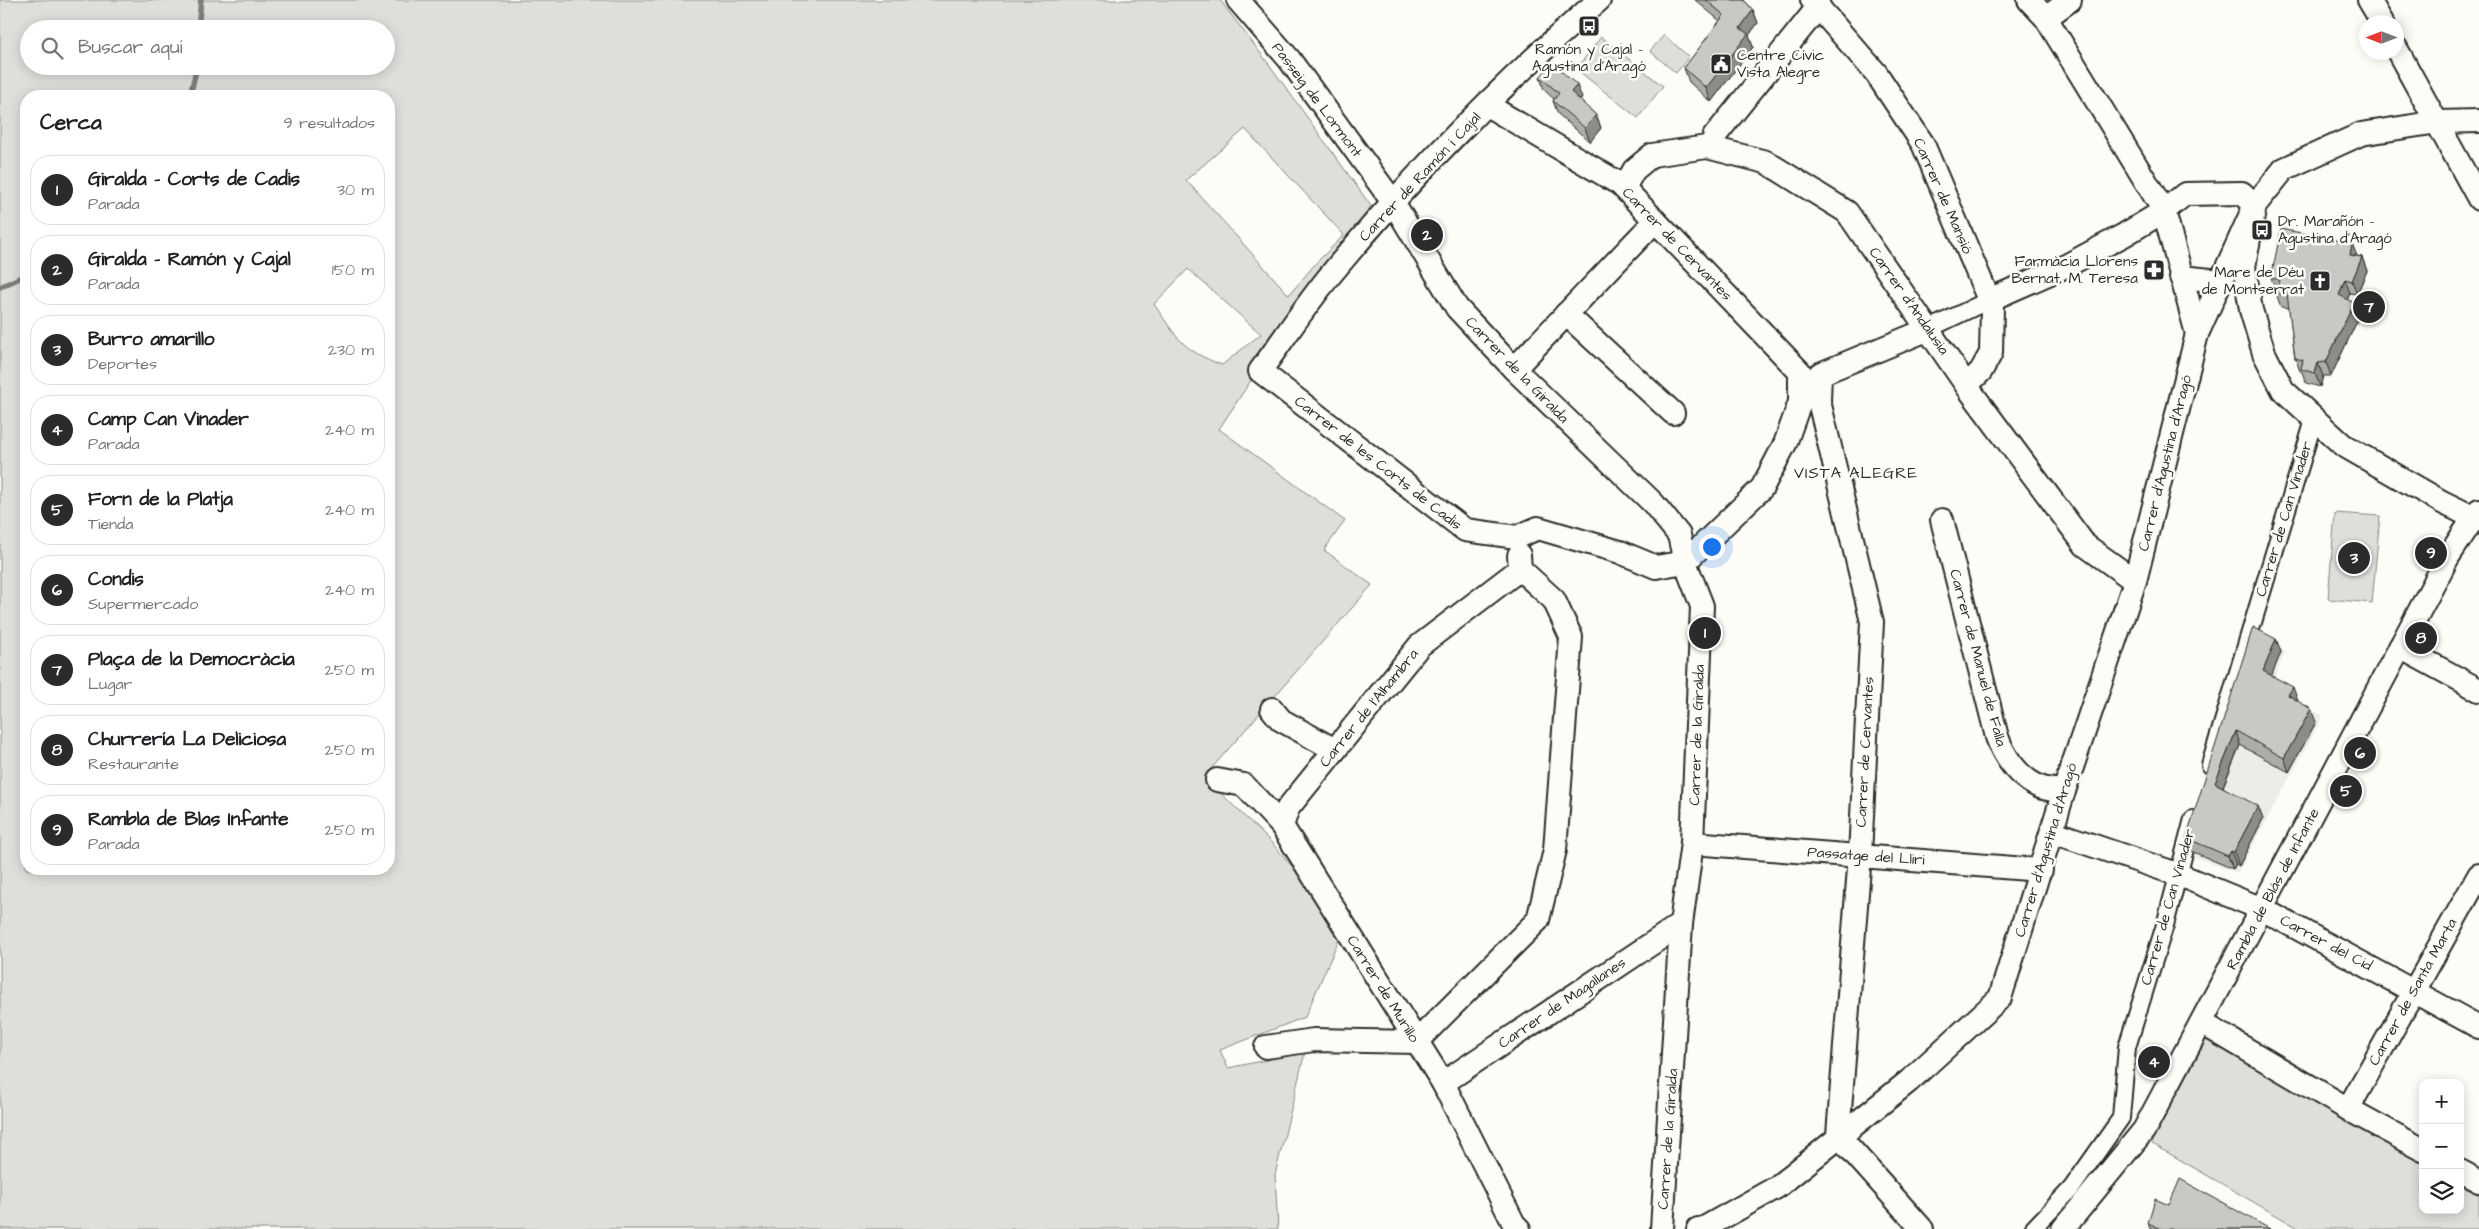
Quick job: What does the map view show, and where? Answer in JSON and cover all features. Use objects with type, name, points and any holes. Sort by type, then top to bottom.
[{"type":"street","name":"Passeig de Lormont","points":[[1238,0],[1289,59],[1393,202]]},
{"type":"street","name":"Carrer de Ramón i Cajal","points":[[1260,371],[1330,275],[1393,202],[1487,105],[1599,0]]},
{"type":"street","name":"Carrer d'Agustina d'Aragó","points":[[2029,0],[2046,18],[2164,211],[2196,334]]},
{"type":"street","points":[[2046,18],[2070,0]]},
{"type":"street","points":[[2370,0],[2378,15]]},
{"type":"street","points":[[1714,137],[1815,3]]},
{"type":"street","name":"Carrer de Mansió","points":[[1815,3],[1876,73],[1923,144],[1992,307],[1991,353],[1981,370],[1967,385]]},
{"type":"street","points":[[2403,60],[2479,199]]},
{"type":"street","name":"Carrer de Cervantes","points":[[1487,105],[1624,188],[1810,373],[1819,401],[1872,622],[1860,856],[1838,1136]]},
{"type":"street","points":[[2478,516],[2442,502],[2343,445],[2283,390],[2264,352],[2251,310],[2244,267],[2255,205],[2284,169],[2361,134],[2438,122],[2479,122]]},
{"type":"street","name":"Carrer d'Andalusia","points":[[1624,188],[1634,170],[1652,155],[1707,147],[1766,162],[1847,212],[1934,326],[1967,385],[2085,545],[2135,581]]},
{"type":"street","points":[[1684,562],[1762,488],[1785,444],[1810,373],[1934,326],[2066,266],[2164,211],[2185,194],[2242,193],[2255,205]]},
{"type":"street","name":"Carrer de la Giralda","points":[[1393,202],[1457,308],[1514,369],[1653,503],[1679,535],[1684,562],[1702,606],[1692,843],[1681,924],[1662,1229]]},
{"type":"street","name":"Carrer d'Agustina d'Aragó","points":[[1698,1229],[1704,1228],[1777,1187],[1838,1136],[1908,1082],[2000,998],[2053,832],[2064,791],[2135,581],[2196,334],[2255,205]]},
{"type":"street","points":[[1514,369],[1655,220]]},
{"type":"street","points":[[2182,277],[2221,281]]},
{"type":"street","points":[[1566,314],[1673,413]]},
{"type":"street","name":"Carrer de les Corts de Cadis","points":[[1260,371],[1465,530],[1517,537],[1538,528],[1620,552],[1656,567],[1684,562]]},
{"type":"street","name":"Carrer de Can Vinader","points":[[2205,782],[2235,676],[2314,420]]},
{"type":"street","name":"Rambla de Blás de Infante","points":[[2063,1229],[2144,1130],[2448,557],[2478,516]]},
{"type":"street","name":"Carrer de Manuel de Falla","points":[[1942,520],[2003,753],[2014,768],[2040,787],[2064,791]]},
{"type":"street","points":[[1266,1047],[1314,1040],[1416,1042],[1538,920],[1555,850],[1571,637],[1554,600],[1520,569],[1517,537]]},
{"type":"street","name":"Carrer de l'Alhambra","points":[[1282,826],[1288,808],[1419,646],[1520,569]]},
{"type":"street","points":[[2400,648],[2479,690]]},
{"type":"street","points":[[1272,709],[1281,720],[1335,750]]},
{"type":"street","name":"Carrer de Murillo","points":[[1216,780],[1244,785],[1282,826],[1443,1083],[1518,1229]]},
{"type":"street","name":"Carrer de Can Vinader","points":[[2033,1229],[2071,1189],[2121,1118],[2127,1047],[2165,925],[2177,874],[2199,800]]},
{"type":"street","name":"Carrer del Cid","points":[[2053,832],[2177,874],[2262,908],[2479,1027]]},
{"type":"street","name":"Passatge del Lliri","points":[[1692,843],[2041,870]]},
{"type":"street","name":"Carrer de Santa Marta","points":[[2348,1109],[2479,875]]},
{"type":"street","name":"Carrer de Magallanes","points":[[1443,1083],[1681,924]]},
{"type":"street","points":[[2202,1023],[2348,1109],[2419,1148]]},
{"type":"street","points":[[1838,1136],[1922,1229]]},
{"type":"street","points":[[2464,1172],[2479,1181]]},
{"type":"shaded area","points":[[0,0],[1220,0],[1271,67],[1371,206],[1296,312],[1219,429],[1345,521],[1324,550],[1372,585],[1204,777],[1272,843],[1305,881],[1340,937],[1305,1017],[1220,1050],[1228,1068],[1305,1052],[1275,1175],[1278,1229],[0,1229]],"holes":[[[1245,129],[1344,235],[1316,263],[1289,295],[1186,180]],[[1188,269],[1261,334],[1222,365],[1198,354],[1182,342],[1154,304]]]},
{"type":"shaded area","points":[[1664,35],[1689,57],[1676,73],[1650,51]]},
{"type":"shaded area","points":[[1601,37],[1663,86],[1638,118],[1576,69]]},
{"type":"shaded area","points":[[2335,513],[2380,516],[2372,603],[2328,599]]},
{"type":"shaded area","points":[[2256,638],[2285,652],[2271,685],[2323,716],[2238,873],[2188,855]]},
{"type":"shaded area","points":[[2206,1040],[2419,1161],[2419,1214],[2464,1214],[2464,1186],[2479,1195],[2479,1229],[2300,1229],[2151,1143]]},
{"type":"building","points":[[1706,0],[1744,0],[1753,10],[1740,28],[1748,34],[1706,88],[1684,68],[1724,15]]},
{"type":"building","points":[[1552,63],[1577,85],[1571,92],[1596,115],[1585,128],[1553,101],[1559,93],[1540,77]]},
{"type":"building","points":[[2281,229],[2352,243],[2350,255],[2362,257],[2352,281],[2345,279],[2339,295],[2354,303],[2326,362],[2318,363],[2315,373],[2301,369],[2303,360],[2295,358],[2287,294],[2276,294],[2280,280],[2271,278]]},
{"type":"building","points":[[2253,627],[2276,639],[2263,671],[2293,687],[2288,695],[2311,709],[2284,758],[2236,731],[2215,783],[2258,806],[2234,852],[2231,851],[2228,856],[2186,838]]},
{"type":"building","points":[[2180,1179],[2270,1229],[2162,1229],[2148,1223],[2155,1199],[2169,1205]]},
{"type":"waterway","points":[[199,20],[201,0]]},
{"type":"waterway","points":[[191,90],[195,75]]},
{"type":"waterway","points":[[0,287],[20,278]]},
{"type":"place","name":"Ramón y Cajal - Agustina d'Aragó","points":[[1589,26]]},
{"type":"place","name":"Centre Cívic Vista Alegre","points":[[1721,64]]},
{"type":"place","name":"Dr. Marañón - Agustina d'Aragó","points":[[2262,230]]},
{"type":"place","name":"Giralda - Ramón y Cajal","points":[[1427,235]]},
{"type":"place","name":"Farmàcia Llorens Bernat, M. Teresa","points":[[2154,270]]},
{"type":"place","name":"Mare de Déu de Montserrat","points":[[2320,281]]},
{"type":"place","name":"Plaça de la Democràcia","points":[[2369,307]]},
{"type":"place","name":"Rambla de Blas Infante","points":[[2431,553]]},
{"type":"place","name":"Burro amarillo","points":[[2354,558]]},
{"type":"place","name":"Giralda - Corts de Cadis","points":[[1705,633]]},
{"type":"place","name":"Churrería La Deliciosa","points":[[2421,638]]},
{"type":"place","name":"Condis","points":[[2360,753]]},
{"type":"place","name":"Forn de la Platja","points":[[2346,791]]},
{"type":"place","name":"Camp Can Vinader","points":[[2154,1062]]},
{"type":"district","name":"VISTA ALEGRE","points":[[1856,473]]}]
